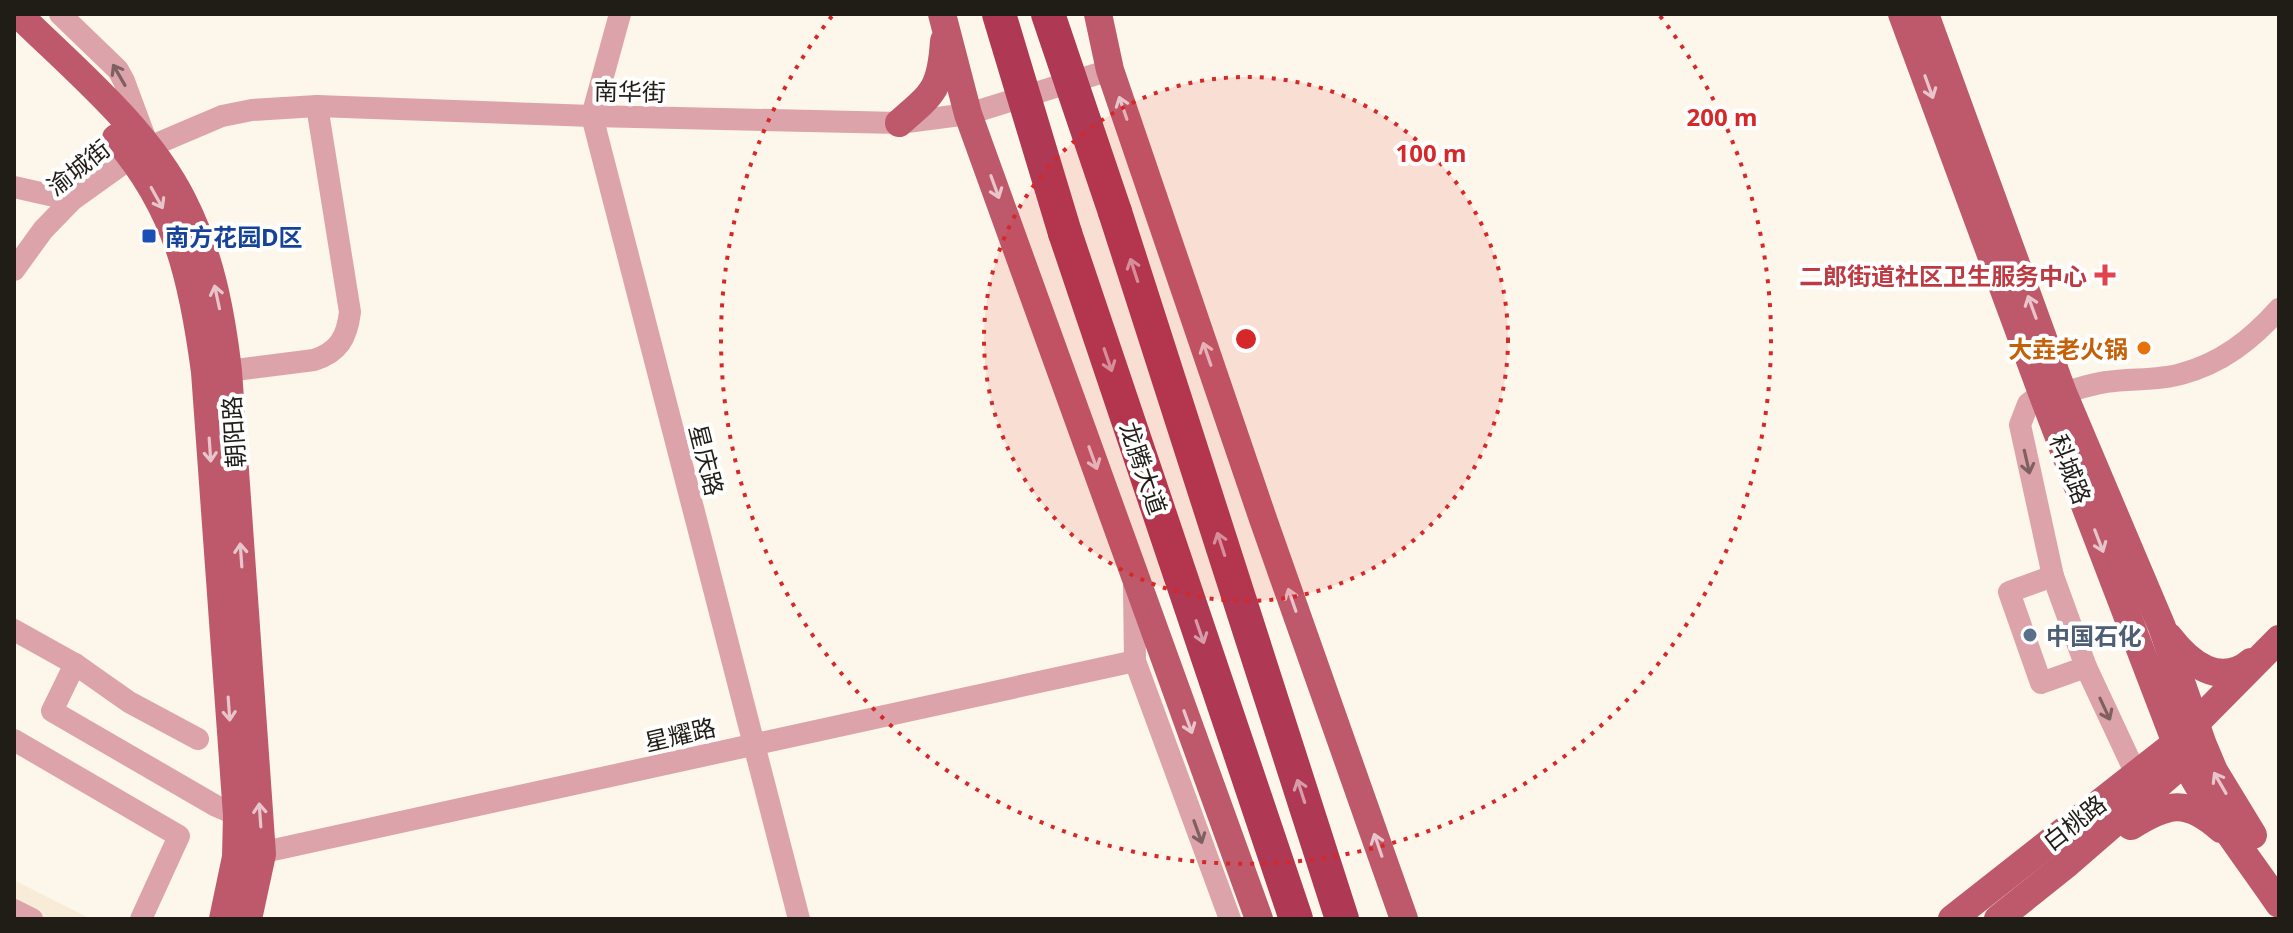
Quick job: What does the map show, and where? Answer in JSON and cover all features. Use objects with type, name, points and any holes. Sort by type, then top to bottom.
[{"type":"highway","name":"龙腾大道","points":[[999,14],[1065,233],[1296,919]]},
{"type":"highway","name":"龙腾大道","points":[[1048,14],[1115,212],[1342,919]]},
{"type":"highway","points":[[1070,14],[1100,166]]},
{"type":"main road","name":"朝阳路","points":[[18,14],[94,89],[140,152],[181,249],[196,307],[205,372],[237,815],[249,855],[223,919]]},
{"type":"main road","points":[[1098,14],[1110,70],[1404,919]]},
{"type":"main road","name":"科城路","points":[[1902,14],[2190,744],[2213,811],[2279,904]]},
{"type":"main road","name":"科城路","points":[[1925,14],[2053,393],[2162,627],[2190,744],[2214,771],[2279,871]]},
{"type":"main road","points":[[943,21],[968,114],[1259,919]]},
{"type":"main road","points":[[899,123],[929,98],[942,71],[943,21]]},
{"type":"main road","name":"朝阳路","points":[[14,35],[140,152],[183,199],[210,267],[219,302],[228,371],[249,855],[248,919]]},
{"type":"main road","points":[[2162,627],[2193,663],[2228,674],[2245,668],[2279,638]]},
{"type":"main road","points":[[2190,744],[2279,638]]},
{"type":"main road","points":[[2190,744],[2279,664]]},
{"type":"main road","name":"白桃路","points":[[1952,919],[2136,774],[2190,744]]},
{"type":"main road","name":"白桃路","points":[[1998,919],[2068,863],[2190,744]]},
{"type":"main road","points":[[2068,863],[2156,810],[2175,807],[2205,816],[2237,843]]},
{"type":"main road","points":[[1940,919],[1977,898]]},
{"type":"street","points":[[60,14],[118,70],[124,81],[140,152]]},
{"type":"street","name":"星庆路","points":[[620,14],[592,116],[799,919]]},
{"type":"street","name":"南华街","points":[[140,152],[222,116],[262,109],[317,106],[899,123],[968,114],[1110,70]]},
{"type":"street","points":[[228,371],[326,357],[336,350],[348,327],[350,312],[317,106]]},
{"type":"street","name":"渝城街","points":[[15,264],[72,200],[140,152]]},
{"type":"street","points":[[14,187],[72,200]]},
{"type":"street","points":[[2136,774],[2086,667],[2053,576],[2020,425],[2028,404],[2053,393],[2108,381],[2168,376],[2200,368],[2236,350],[2279,309]]},
{"type":"street","points":[[1134,569],[1135,661],[1230,919]]},
{"type":"street","points":[[2053,576],[2009,592],[2041,683],[2086,667]]},
{"type":"street","points":[[14,630],[75,664],[129,702],[198,739]]},
{"type":"street","name":"星耀路","points":[[249,855],[1135,661]]},
{"type":"street","points":[[75,664],[52,711],[216,806],[237,815]]},
{"type":"street","points":[[14,740],[179,836],[141,919]]},
{"type":"shaded area","points":[[14,880],[91,919],[14,919]]},
{"type":"place","name":"南方花园D区","points":[[149,236]]},
{"type":"place","name":"二郎街道社区卫生服务中心","points":[[2105,275]]},
{"type":"place","name":"大垚老火锅","points":[[2144,348]]},
{"type":"place","name":"中国石化","points":[[2030,635]]}]
